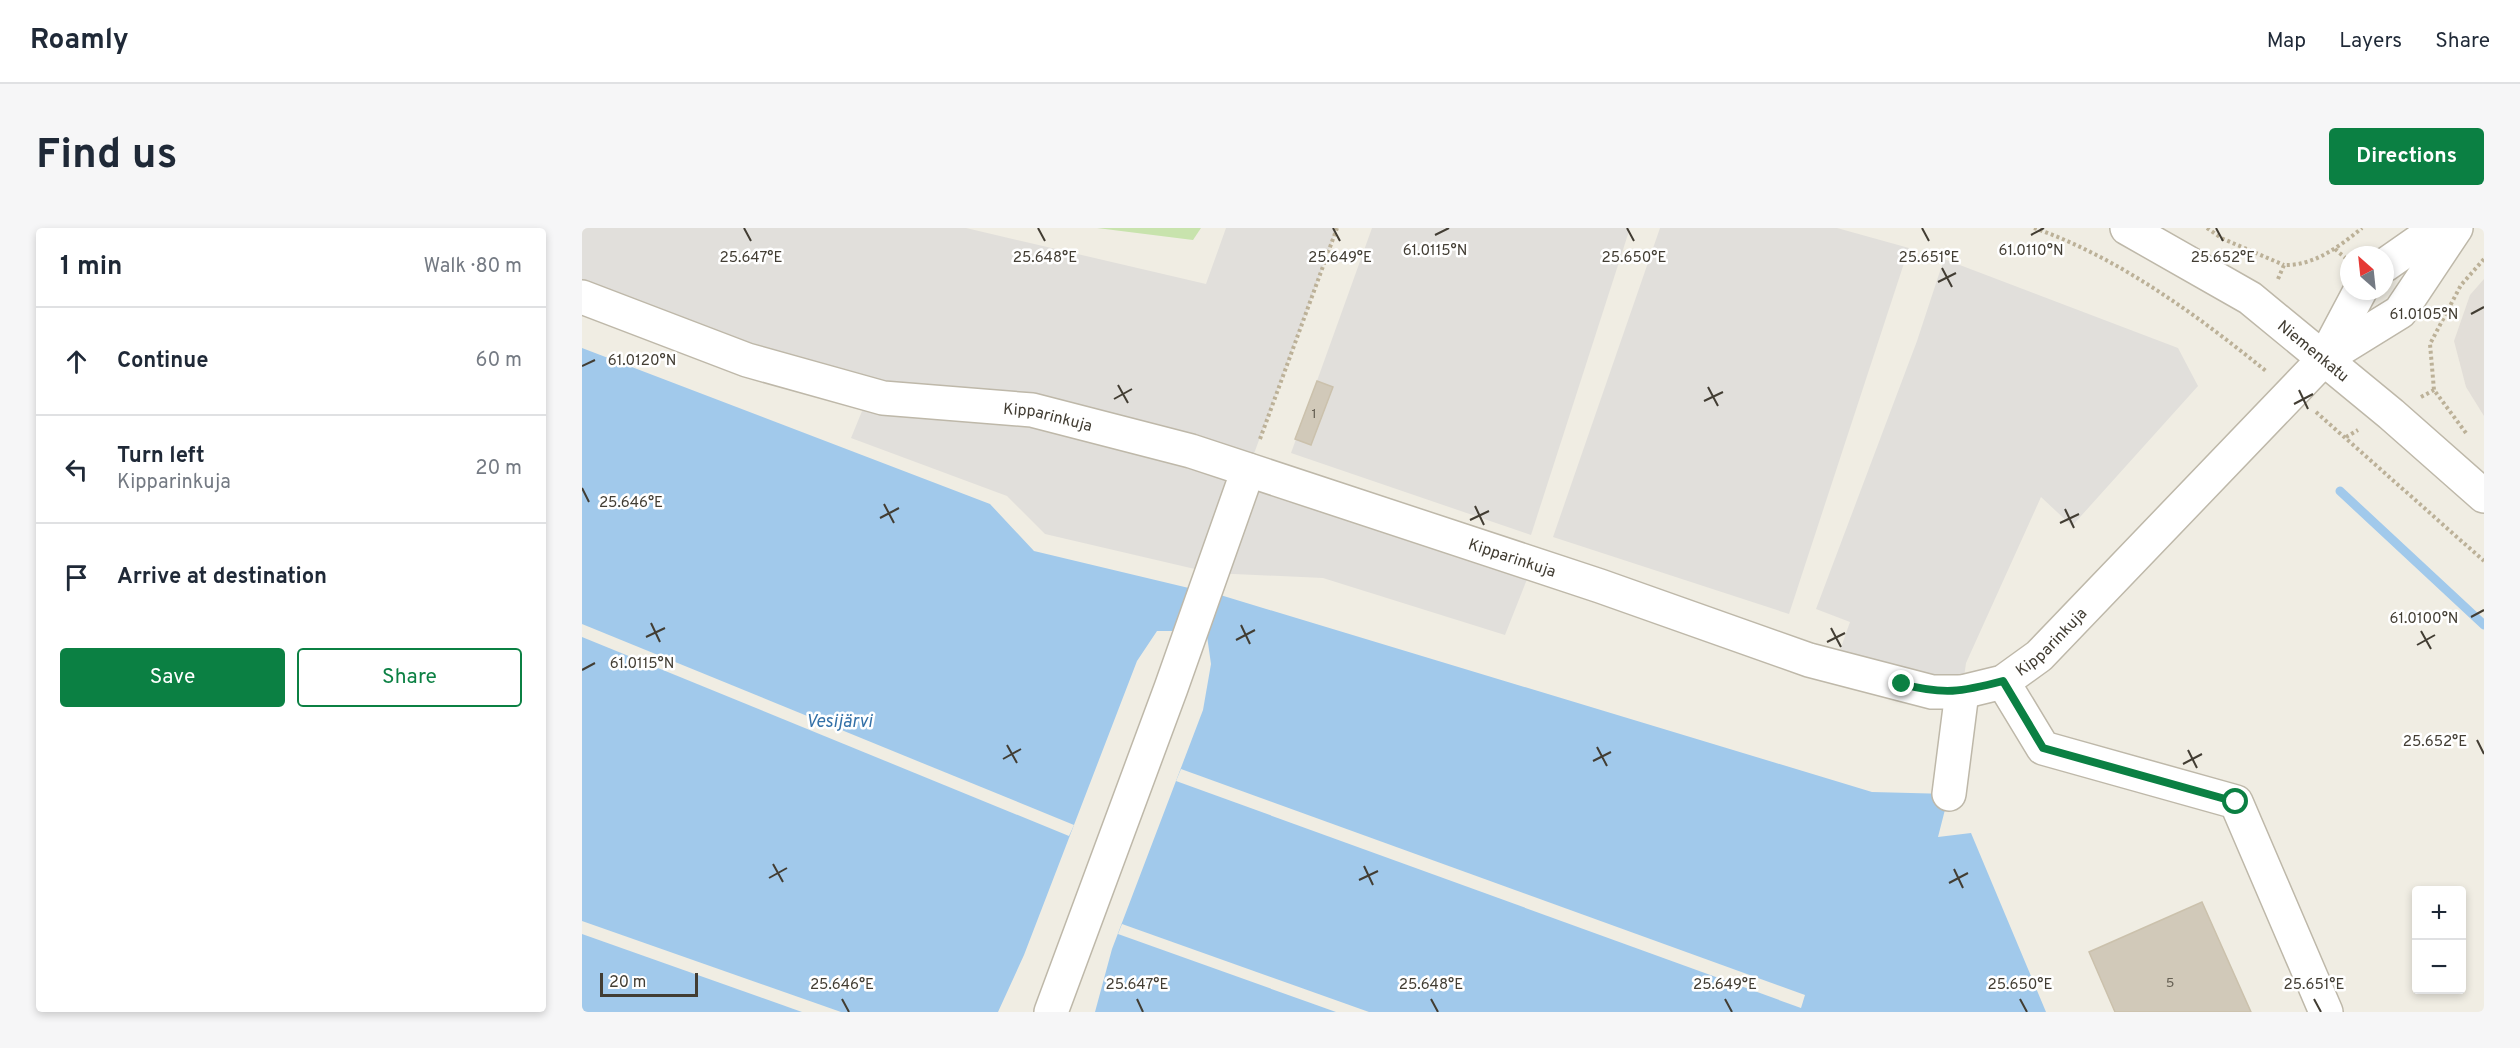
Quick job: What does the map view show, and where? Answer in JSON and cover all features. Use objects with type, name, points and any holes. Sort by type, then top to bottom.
[{"type":"street","name":"Niemenkatu","points":[[2127,228],[2250,298],[2484,496]]},
{"type":"street","points":[[2394,259],[2438,228]]},
{"type":"street","points":[[2324,359],[2400,312],[2456,228]]},
{"type":"street","name":"Kipparinkuja","points":[[582,297],[747,360],[883,398],[1032,410],[1182,449],[1600,586],[1809,660],[1932,692],[1962,692],[2003,681],[2039,656],[2324,359]]},
{"type":"street","points":[[2324,359],[2355,300]]},
{"type":"street","points":[[1051,1012],[1171,688],[1248,470]]},
{"type":"street","points":[[2003,681],[2043,748],[2236,802],[2326,1012]]},
{"type":"street","points":[[1949,794],[1962,692]]},
{"type":"path","points":[[1248,470],[1337,228]]},
{"type":"path","points":[[2207,228],[2221,238],[2284,265],[2296,266],[2335,249],[2362,228]]},
{"type":"path","points":[[2335,249],[2340,253]]},
{"type":"path","points":[[2468,436],[2434,390],[2430,344],[2462,285],[2484,259]]},
{"type":"path","points":[[2213,328],[2224,313],[2276,284],[2284,265]]},
{"type":"shaded area","points":[[582,228],[966,228],[1206,284],[1226,228],[1337,228],[1248,470],[1533,564],[1505,635],[1323,578],[1212,573],[1045,534],[1007,496],[851,438],[869,394],[582,297]]},
{"type":"shaded area","points":[[1372,228],[1630,228],[1531,535],[1291,453]]},
{"type":"shaded area","points":[[1660,228],[1837,228],[1909,248],[1789,614],[1553,537]]},
{"type":"shaded area","points":[[1944,259],[2178,348],[2198,386],[2072,526],[2041,497],[1966,663],[1962,692],[1834,667],[1850,622],[1816,609],[1917,341]]},
{"type":"shaded area","points":[[2484,279],[2484,416],[2466,387],[2454,341],[2470,295]]},
{"type":"green space","points":[[1097,228],[1201,228],[1193,240]]},
{"type":"water","name":"Vesijärvi","points":[[582,348],[990,504],[1034,551],[1193,589],[1176,631],[1157,631],[1137,661],[1024,955],[998,1012],[582,1012]]},
{"type":"water","points":[[1217,594],[1872,792],[1949,794],[1938,837],[1971,833],[2046,1012],[1095,1012],[1112,949],[1203,710],[1211,664],[1207,636]]},
{"type":"pier","points":[[582,624],[1074,825],[1069,836],[582,637]]},
{"type":"pier","points":[[1181,769],[1805,995],[1801,1008],[1176,781]]},
{"type":"pier","points":[[582,921],[841,1012],[802,1012],[582,934]]},
{"type":"pier","points":[[1122,924],[1369,1012],[1336,1012],[1118,934]]},
{"type":"building","points":[[1317,381],[1333,387],[1311,445],[1295,439]]},
{"type":"building","points":[[2202,902],[2251,1012],[2115,1012],[2089,952]]},
{"type":"waterway","points":[[2340,491],[2484,625]]},
{"type":"route","points":[[1902,684],[1932,692],[1962,692],[2003,681],[2043,748],[2236,802]]}]
